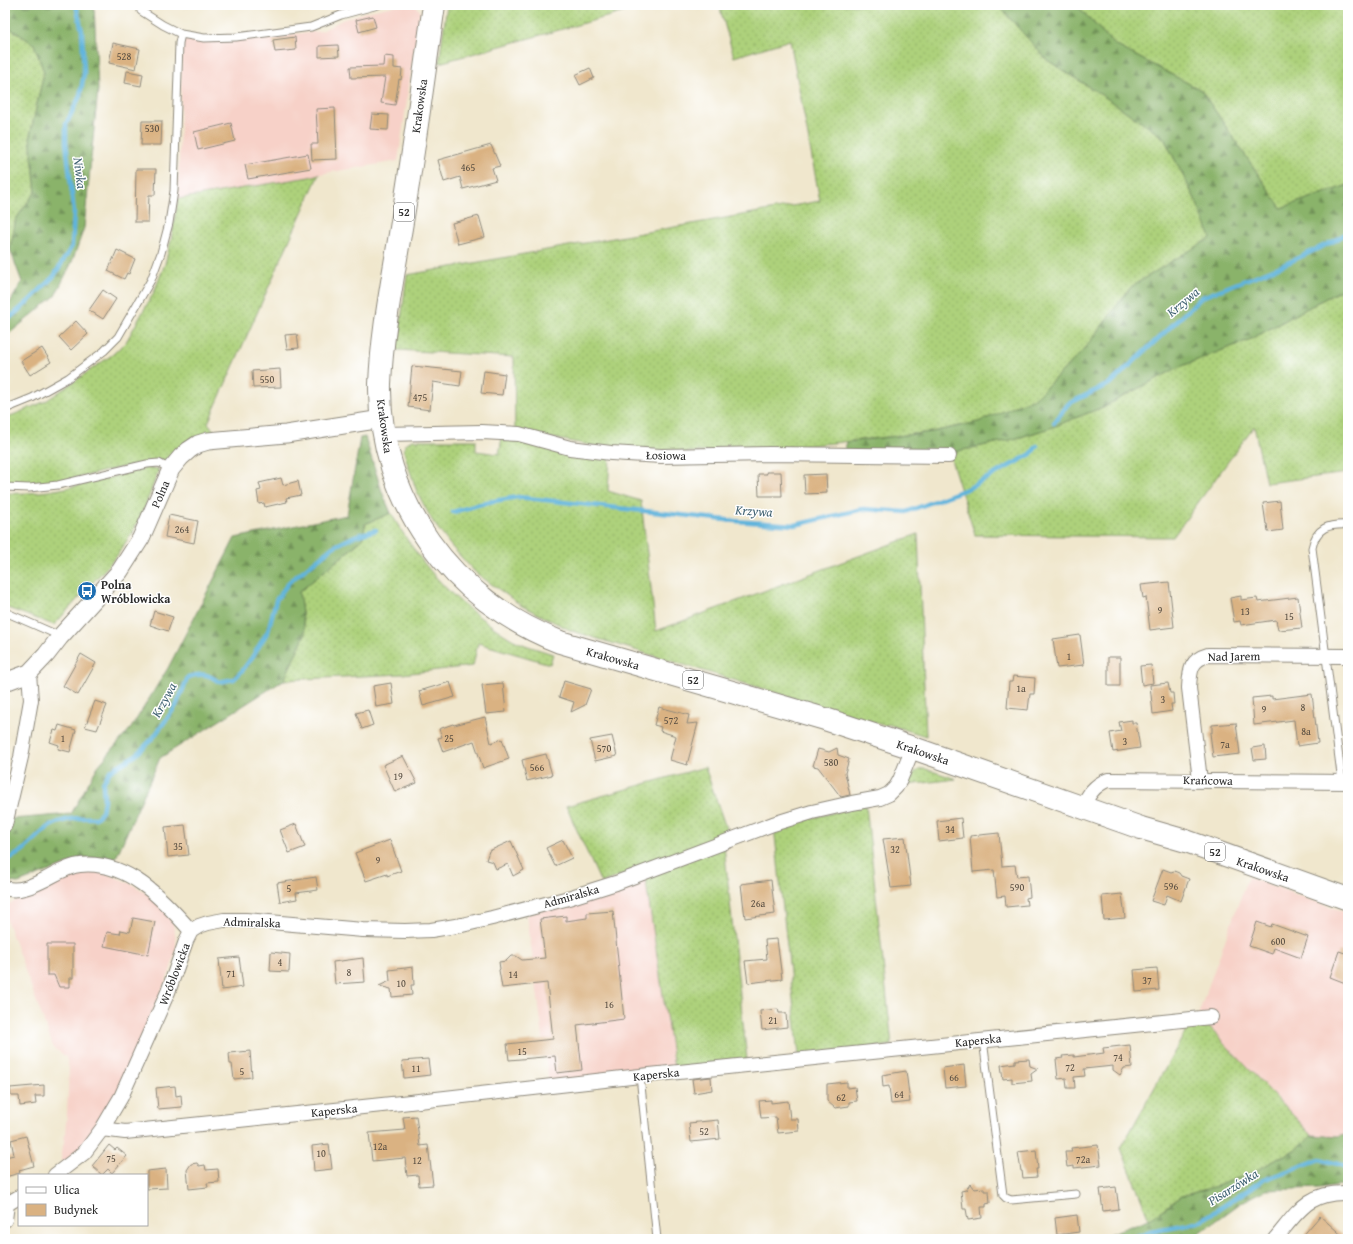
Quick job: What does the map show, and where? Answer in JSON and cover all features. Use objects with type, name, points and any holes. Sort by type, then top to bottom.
[{"type":"main road","name":"Krakowska","points":[[434,5],[385,327],[380,385],[383,426],[393,470],[403,497],[426,538],[439,556],[457,576],[480,597],[502,613],[531,630],[560,642],[818,717],[913,748],[1082,808],[1186,841],[1348,899]]},
{"type":"street","name":"Łosiowa","points":[[383,426],[519,434],[570,448],[611,453],[661,456],[770,454],[949,456]]},
{"type":"street","name":"Polna","points":[[5,682],[29,673],[120,571],[141,538],[171,469],[189,450],[198,444],[208,441],[383,426]]},
{"type":"street","name":"Nad Jarem","points":[[1200,780],[1190,688],[1190,673],[1199,657],[1208,655],[1348,656]]},
{"type":"street","points":[[5,825],[31,700],[29,673]]},
{"type":"street","name":"Admiralska","points":[[191,932],[204,924],[224,920],[246,920],[363,930],[405,931],[431,930],[492,918],[593,890],[773,824],[812,812],[880,798],[889,794],[896,787],[913,748]]},
{"type":"street","name":"Krańcowa","points":[[1082,808],[1094,788],[1100,783],[1108,780],[1345,782]]},
{"type":"street","name":"Wróblowicka","points":[[5,888],[9,890],[16,890],[66,868],[79,865],[109,867],[131,876],[152,891],[175,912],[191,932],[186,941],[168,992],[121,1097],[102,1129],[84,1153],[56,1174]]},
{"type":"street","name":"Kaperska","points":[[102,1129],[125,1132],[400,1104],[640,1076],[1211,1016]]},
{"type":"street","points":[[1275,1239],[1302,1206],[1315,1197],[1331,1193],[1348,1193]]},
{"type":"street","points":[[5,1220],[10,1202]]},
{"type":"lane","points":[[141,11],[163,26],[181,34],[204,38],[236,37],[310,27],[342,15],[378,5]]},
{"type":"lane","points":[[5,409],[32,398],[68,378],[104,351],[118,337],[151,280],[161,253],[169,223],[174,191],[179,43],[181,34]]},
{"type":"lane","points":[[5,487],[29,488],[58,485],[147,464],[159,463],[171,469]]},
{"type":"lane","points":[[1345,782],[1326,656],[1312,548],[1318,533],[1324,528],[1335,525],[1348,526]]},
{"type":"lane","points":[[5,612],[60,637]]},
{"type":"lane","points":[[983,1040],[1003,1195],[1011,1200],[1076,1194]]},
{"type":"lane","points":[[640,1076],[657,1239]]},
{"type":"shaded area","points":[[415,5],[420,11],[398,161],[178,199],[182,47],[184,38],[236,40],[322,31],[342,20],[366,12],[393,6]]},
{"type":"shaded area","points":[[77,872],[103,872],[134,885],[158,902],[173,924],[176,939],[176,950],[170,971],[118,1095],[78,1152],[65,1163],[61,1159],[61,1152],[64,1143],[67,1113],[69,1068],[66,1057],[54,1049],[5,916],[5,906]]},
{"type":"shaded area","points":[[645,876],[674,1068],[549,1083],[527,915]]},
{"type":"shaded area","points":[[1248,877],[1348,913],[1348,1134],[1338,1137],[1312,1135],[1198,1015]]},
{"type":"green space","points":[[5,5],[94,5],[98,90],[84,228],[72,262],[55,296],[5,337],[5,311],[22,282],[10,249],[16,219],[36,191],[30,136],[44,72],[34,44],[5,25]]},
{"type":"green space","points":[[447,5],[650,5],[439,63]]},
{"type":"green space","points":[[719,5],[998,5],[1047,60],[1111,101],[1164,138],[1195,199],[1212,238],[1131,287],[1084,350],[1035,398],[978,422],[932,432],[769,450],[661,453],[611,449],[515,431],[514,357],[397,350],[407,275],[820,201],[790,40],[734,57]]},
{"type":"green space","points":[[998,5],[1076,5],[1115,45],[1201,90],[1281,208],[1348,185],[1348,286],[1251,339],[1177,368],[1103,407],[1050,428],[1014,439],[949,453],[844,451],[847,442],[932,432],[978,422],[1035,398],[1084,350],[1131,287],[1211,238],[1195,199],[1164,138],[1111,101],[1047,60]]},
{"type":"green space","points":[[1076,5],[1348,5],[1348,185],[1281,208],[1201,90],[1115,45]]},
{"type":"green space","points":[[5,25],[34,44],[44,72],[30,136],[36,191],[16,219],[10,249],[5,231]]},
{"type":"green space","points":[[319,174],[208,423],[215,432],[179,446],[164,461],[137,464],[51,482],[32,484],[5,483],[5,417],[46,401],[112,355],[126,342],[154,292],[165,264],[178,199],[309,177]]},
{"type":"green space","points":[[1348,286],[1348,473],[1266,483],[1254,426],[1173,537],[975,535],[949,453],[1014,439],[1050,428],[1103,407],[1177,368],[1251,339]]},
{"type":"green space","points":[[365,437],[382,492],[391,513],[365,524],[363,539],[299,592],[305,634],[284,680],[160,758],[114,862],[95,858],[81,859],[18,883],[9,882],[5,868],[5,851],[12,819],[71,814],[98,766],[131,728],[168,668],[235,538],[347,515],[360,438]]},
{"type":"green space","points":[[502,438],[610,457],[608,491],[641,501],[656,631],[918,534],[926,736],[887,724],[886,726],[572,631],[522,606],[476,573],[451,546],[433,522],[417,492],[404,452],[405,444],[412,440],[476,440],[476,451],[499,454]]},
{"type":"green space","points":[[147,468],[159,469],[145,507],[132,533],[116,557],[54,625],[5,607],[5,493],[41,492],[77,486]]},
{"type":"green space","points":[[391,513],[400,529],[421,559],[456,598],[470,610],[510,638],[553,654],[550,664],[478,643],[473,666],[402,674],[284,680],[305,634],[299,592],[363,539],[365,524]]},
{"type":"green space","points":[[705,767],[728,834],[601,883],[566,806]]},
{"type":"green space","points":[[921,769],[926,769],[956,779],[907,785],[915,772]]},
{"type":"green space","points":[[866,805],[892,1045],[799,1055],[774,827]]},
{"type":"green space","points":[[724,846],[747,1060],[674,1068],[645,876]]},
{"type":"green space","points":[[1202,1020],[1312,1135],[1300,1147],[1251,1173],[1217,1186],[1182,1196],[1149,1219],[1121,1148],[1191,1022]]},
{"type":"green space","points":[[1348,1134],[1348,1187],[1338,1185],[1320,1188],[1266,1190],[1242,1202],[1191,1239],[1096,1239],[1149,1219],[1182,1196],[1217,1186],[1251,1173],[1300,1147],[1312,1135],[1338,1137]]},
{"type":"building","points":[[373,16],[376,27],[359,32],[356,20]]},
{"type":"building","points":[[295,37],[296,50],[275,52],[273,40]]},
{"type":"building","points":[[113,43],[140,49],[136,69],[109,63]]},
{"type":"building","points":[[338,45],[339,56],[319,57],[319,46]]},
{"type":"building","points":[[384,56],[394,57],[394,68],[402,69],[395,105],[381,103],[385,77],[351,78],[350,67],[383,66]]},
{"type":"building","points":[[590,68],[594,78],[580,85],[575,75]]},
{"type":"building","points":[[127,71],[143,74],[141,86],[125,83]]},
{"type":"building","points":[[335,108],[337,159],[312,160],[311,144],[318,144],[316,109]]},
{"type":"building","points":[[372,114],[389,115],[388,130],[370,129]]},
{"type":"building","points":[[142,121],[162,121],[161,145],[141,145]]},
{"type":"building","points":[[231,123],[235,141],[198,150],[194,132]]},
{"type":"building","points":[[491,145],[500,166],[492,168],[496,180],[463,189],[460,177],[444,182],[438,160]]},
{"type":"building","points":[[308,154],[311,168],[248,179],[245,165]]},
{"type":"building","points":[[136,169],[156,169],[155,195],[149,195],[148,222],[135,222]]},
{"type":"building","points":[[479,216],[485,237],[458,244],[452,223]]},
{"type":"building","points":[[117,250],[135,259],[129,274],[127,273],[124,279],[108,271]]},
{"type":"building","points":[[103,290],[116,299],[103,319],[89,310]]},
{"type":"building","points":[[76,321],[88,334],[71,350],[59,337]]},
{"type":"building","points":[[297,334],[299,348],[287,349],[285,335]]},
{"type":"building","points":[[42,348],[51,362],[30,375],[21,361]]},
{"type":"building","points":[[412,366],[462,371],[460,386],[433,382],[430,410],[408,407]]},
{"type":"building","points":[[280,369],[281,387],[253,388],[252,371]]},
{"type":"building","points":[[484,371],[505,374],[502,395],[481,393]]},
{"type":"building","points":[[766,472],[781,472],[782,496],[759,496],[758,474],[767,474]]},
{"type":"building","points":[[826,474],[827,493],[805,494],[804,475]]},
{"type":"building","points":[[281,478],[283,485],[298,481],[301,495],[286,498],[287,502],[265,507],[264,503],[259,504],[257,491],[261,490],[259,483]]},
{"type":"building","points":[[1280,501],[1283,530],[1268,532],[1263,503]]},
{"type":"building","points":[[169,515],[198,521],[194,543],[165,537]]},
{"type":"building","points":[[1169,582],[1174,627],[1150,630],[1146,597],[1143,598],[1141,585]]},
{"type":"building","points":[[1241,596],[1241,600],[1257,598],[1258,602],[1298,597],[1302,628],[1278,630],[1276,620],[1241,625],[1240,621],[1234,622],[1230,598]]},
{"type":"building","points":[[154,611],[173,617],[168,631],[150,625]]},
{"type":"building","points":[[1080,635],[1084,665],[1057,668],[1053,639]]},
{"type":"building","points":[[81,654],[96,663],[78,695],[63,686]]},
{"type":"building","points":[[1108,657],[1120,657],[1120,686],[1108,686]]},
{"type":"building","points":[[1151,665],[1153,683],[1142,685],[1140,666]]},
{"type":"building","points":[[1013,676],[1035,678],[1034,694],[1030,694],[1028,710],[1007,708],[1009,682],[1012,682]]},
{"type":"building","points":[[564,681],[591,689],[585,705],[571,712],[574,702],[559,697]]},
{"type":"building","points":[[450,682],[455,697],[423,706],[419,691]]},
{"type":"building","points":[[391,683],[394,704],[376,707],[373,686]]},
{"type":"building","points":[[503,683],[506,712],[486,714],[482,685]]},
{"type":"building","points":[[1168,683],[1170,693],[1173,693],[1174,704],[1171,704],[1172,711],[1153,714],[1150,685]]},
{"type":"building","points":[[1312,694],[1318,743],[1297,746],[1294,720],[1254,725],[1252,698],[1272,696],[1272,699]]},
{"type":"building","points":[[95,701],[107,705],[97,730],[85,727]]},
{"type":"building","points":[[659,707],[689,715],[687,724],[698,723],[687,765],[670,760],[676,736],[660,731],[661,727],[654,725]]},
{"type":"building","points":[[368,710],[373,725],[362,729],[356,713]]},
{"type":"building","points":[[485,717],[491,743],[502,739],[509,759],[483,768],[474,741],[443,752],[438,738],[442,737],[439,729],[453,724]]},
{"type":"building","points":[[1132,720],[1132,723],[1136,723],[1140,748],[1113,752],[1110,733],[1121,731],[1119,722]]},
{"type":"building","points":[[1236,723],[1240,754],[1213,757],[1210,733],[1212,733],[1212,725]]},
{"type":"building","points":[[59,725],[76,730],[70,752],[58,749],[59,745],[50,742],[54,730],[57,731]]},
{"type":"building","points":[[612,736],[617,756],[595,761],[590,740]]},
{"type":"building","points":[[1265,746],[1266,759],[1254,760],[1252,748]]},
{"type":"building","points":[[837,748],[838,755],[849,759],[845,773],[850,795],[841,797],[818,767],[813,766],[818,749],[829,752]]},
{"type":"building","points":[[546,754],[552,775],[527,781],[522,760]]},
{"type":"building","points":[[403,756],[417,783],[395,792],[383,765]]},
{"type":"building","points":[[961,818],[963,838],[939,841],[937,821]]},
{"type":"building","points":[[296,824],[305,847],[289,853],[280,830]]},
{"type":"building","points":[[185,825],[189,855],[168,857],[165,827]]},
{"type":"building","points":[[999,833],[1002,866],[1015,865],[1017,877],[1028,876],[1030,897],[1026,898],[1027,905],[1006,907],[1005,896],[997,897],[994,870],[973,872],[970,836]]},
{"type":"building","points":[[905,837],[911,886],[891,888],[883,839]]},
{"type":"building","points":[[390,840],[401,871],[366,881],[355,853]]},
{"type":"building","points":[[563,840],[572,858],[555,866],[546,848]]},
{"type":"building","points":[[511,841],[524,870],[513,876],[508,864],[496,869],[493,862],[486,860],[489,851]]},
{"type":"building","points":[[1163,869],[1171,872],[1174,871],[1189,879],[1181,901],[1167,895],[1164,905],[1151,901]]},
{"type":"building","points":[[316,877],[318,890],[296,893],[297,899],[280,902],[277,883]]},
{"type":"building","points":[[771,880],[775,914],[745,918],[741,884]]},
{"type":"building","points":[[1122,894],[1125,918],[1104,920],[1102,896]]},
{"type":"building","points":[[613,911],[624,1019],[577,1025],[582,1070],[557,1073],[555,1056],[509,1060],[507,1044],[553,1039],[547,983],[502,988],[499,962],[506,961],[511,956],[516,956],[522,960],[545,958],[540,919],[566,916],[566,921],[587,918],[587,913]]},
{"type":"building","points":[[133,918],[155,922],[148,955],[104,946],[107,932],[120,934],[121,930],[130,932]]},
{"type":"building","points":[[1257,922],[1271,927],[1272,924],[1308,937],[1301,958],[1274,948],[1272,954],[1249,946]]},
{"type":"building","points":[[777,939],[782,979],[748,983],[745,961],[767,959],[765,940]]},
{"type":"building","points":[[47,944],[73,944],[73,978],[70,978],[70,987],[59,987],[54,975],[47,975]]},
{"type":"building","points":[[1339,951],[1348,954],[1348,984],[1330,977]]},
{"type":"building","points":[[271,952],[290,954],[289,972],[270,971]]},
{"type":"building","points":[[239,957],[243,987],[222,990],[219,959]]},
{"type":"building","points":[[363,958],[365,982],[335,984],[333,962]]},
{"type":"building","points":[[413,967],[414,985],[411,985],[412,995],[392,997],[391,989],[379,986],[390,981],[389,970]]},
{"type":"building","points":[[1157,968],[1159,990],[1136,992],[1134,970]]},
{"type":"building","points":[[778,1009],[779,1013],[786,1013],[787,1027],[762,1030],[760,1011]]},
{"type":"building","points":[[1130,1045],[1132,1067],[1124,1068],[1120,1075],[1113,1070],[1113,1066],[1084,1069],[1085,1076],[1074,1077],[1075,1088],[1067,1088],[1066,1078],[1058,1079],[1056,1059],[1063,1058],[1062,1056],[1074,1055],[1074,1057],[1104,1053],[1103,1048]]},
{"type":"building","points":[[250,1051],[252,1077],[234,1079],[229,1053]]},
{"type":"building","points":[[428,1059],[430,1075],[404,1078],[402,1061]]},
{"type":"building","points":[[1029,1059],[1030,1066],[1038,1069],[1031,1074],[1032,1081],[1012,1083],[1012,1078],[1003,1079],[1001,1065],[1015,1063],[1015,1060]]},
{"type":"building","points":[[964,1065],[966,1086],[945,1088],[943,1068]]},
{"type":"building","points":[[906,1071],[910,1102],[891,1104],[889,1086],[883,1087],[882,1075]]},
{"type":"building","points":[[711,1077],[712,1090],[694,1093],[692,1079]]},
{"type":"building","points":[[847,1082],[847,1088],[855,1087],[857,1101],[849,1102],[849,1106],[835,1108],[827,1101],[827,1084]]},
{"type":"building","points":[[44,1085],[44,1096],[35,1096],[36,1104],[20,1106],[19,1096],[11,1096],[10,1088]]},
{"type":"building","points":[[175,1086],[176,1096],[181,1095],[182,1107],[158,1109],[156,1088]]},
{"type":"building","points":[[771,1100],[771,1103],[788,1101],[790,1119],[798,1119],[799,1131],[778,1133],[776,1117],[761,1118],[759,1101]]},
{"type":"building","points":[[416,1116],[420,1146],[428,1145],[433,1185],[419,1186],[418,1175],[407,1176],[405,1158],[372,1161],[369,1133],[405,1130],[403,1117]]},
{"type":"building","points":[[718,1120],[720,1139],[691,1142],[689,1123]]},
{"type":"building","points":[[26,1136],[34,1166],[19,1170],[20,1173],[5,1177],[5,1157],[14,1155],[11,1140]]},
{"type":"building","points":[[329,1144],[332,1169],[314,1171],[312,1146]]},
{"type":"building","points":[[109,1145],[115,1150],[117,1148],[127,1156],[112,1173],[108,1169],[103,1174],[101,1174],[92,1166]]},
{"type":"building","points":[[1098,1145],[1101,1165],[1074,1168],[1074,1166],[1067,1167],[1065,1152],[1072,1152],[1071,1148]]},
{"type":"building","points":[[1036,1150],[1038,1169],[1036,1169],[1037,1177],[1023,1178],[1018,1152]]},
{"type":"building","points":[[197,1163],[199,1166],[205,1165],[206,1170],[218,1169],[219,1182],[207,1183],[208,1187],[189,1189],[187,1170],[191,1164]]},
{"type":"building","points":[[166,1169],[167,1188],[148,1189],[147,1171]]},
{"type":"building","points":[[970,1184],[974,1189],[984,1188],[984,1191],[989,1191],[990,1203],[986,1204],[986,1207],[981,1207],[982,1218],[968,1220],[966,1209],[963,1209],[961,1191],[966,1190]]},
{"type":"building","points":[[1116,1187],[1119,1209],[1103,1211],[1100,1189]]},
{"type":"building","points":[[1077,1215],[1079,1232],[1057,1235],[1055,1218]]},
{"type":"building","points":[[1320,1216],[1346,1239],[1300,1239]]},
{"type":"waterway","name":"Niwka","points":[[5,322],[54,276],[72,246],[74,212],[66,142],[66,124],[80,96],[84,73],[82,31],[76,5]]},
{"type":"waterway","name":"Krzywa","points":[[1054,423],[1068,404],[1111,383],[1202,297],[1281,266],[1336,240],[1348,232]]},
{"type":"waterway","name":"Krzywa","points":[[453,512],[488,502],[518,497],[735,521],[795,525],[863,509],[906,512],[969,488],[1031,454],[1037,446]]},
{"type":"waterway","name":"Krzywa","points":[[5,860],[17,855],[45,830],[56,823],[76,818],[96,818],[102,812],[104,800],[103,783],[110,771],[136,755],[153,738],[176,706],[188,677],[208,675],[219,682],[234,679],[253,656],[268,631],[276,600],[289,582],[333,547],[355,536],[376,530]]},
{"type":"waterway","name":"Pisarzówka","points":[[1130,1239],[1150,1231],[1199,1222],[1263,1180],[1320,1159],[1348,1167]]},
{"type":"place","name":"Polna Wróblowicka","points":[[87,591]]}]
